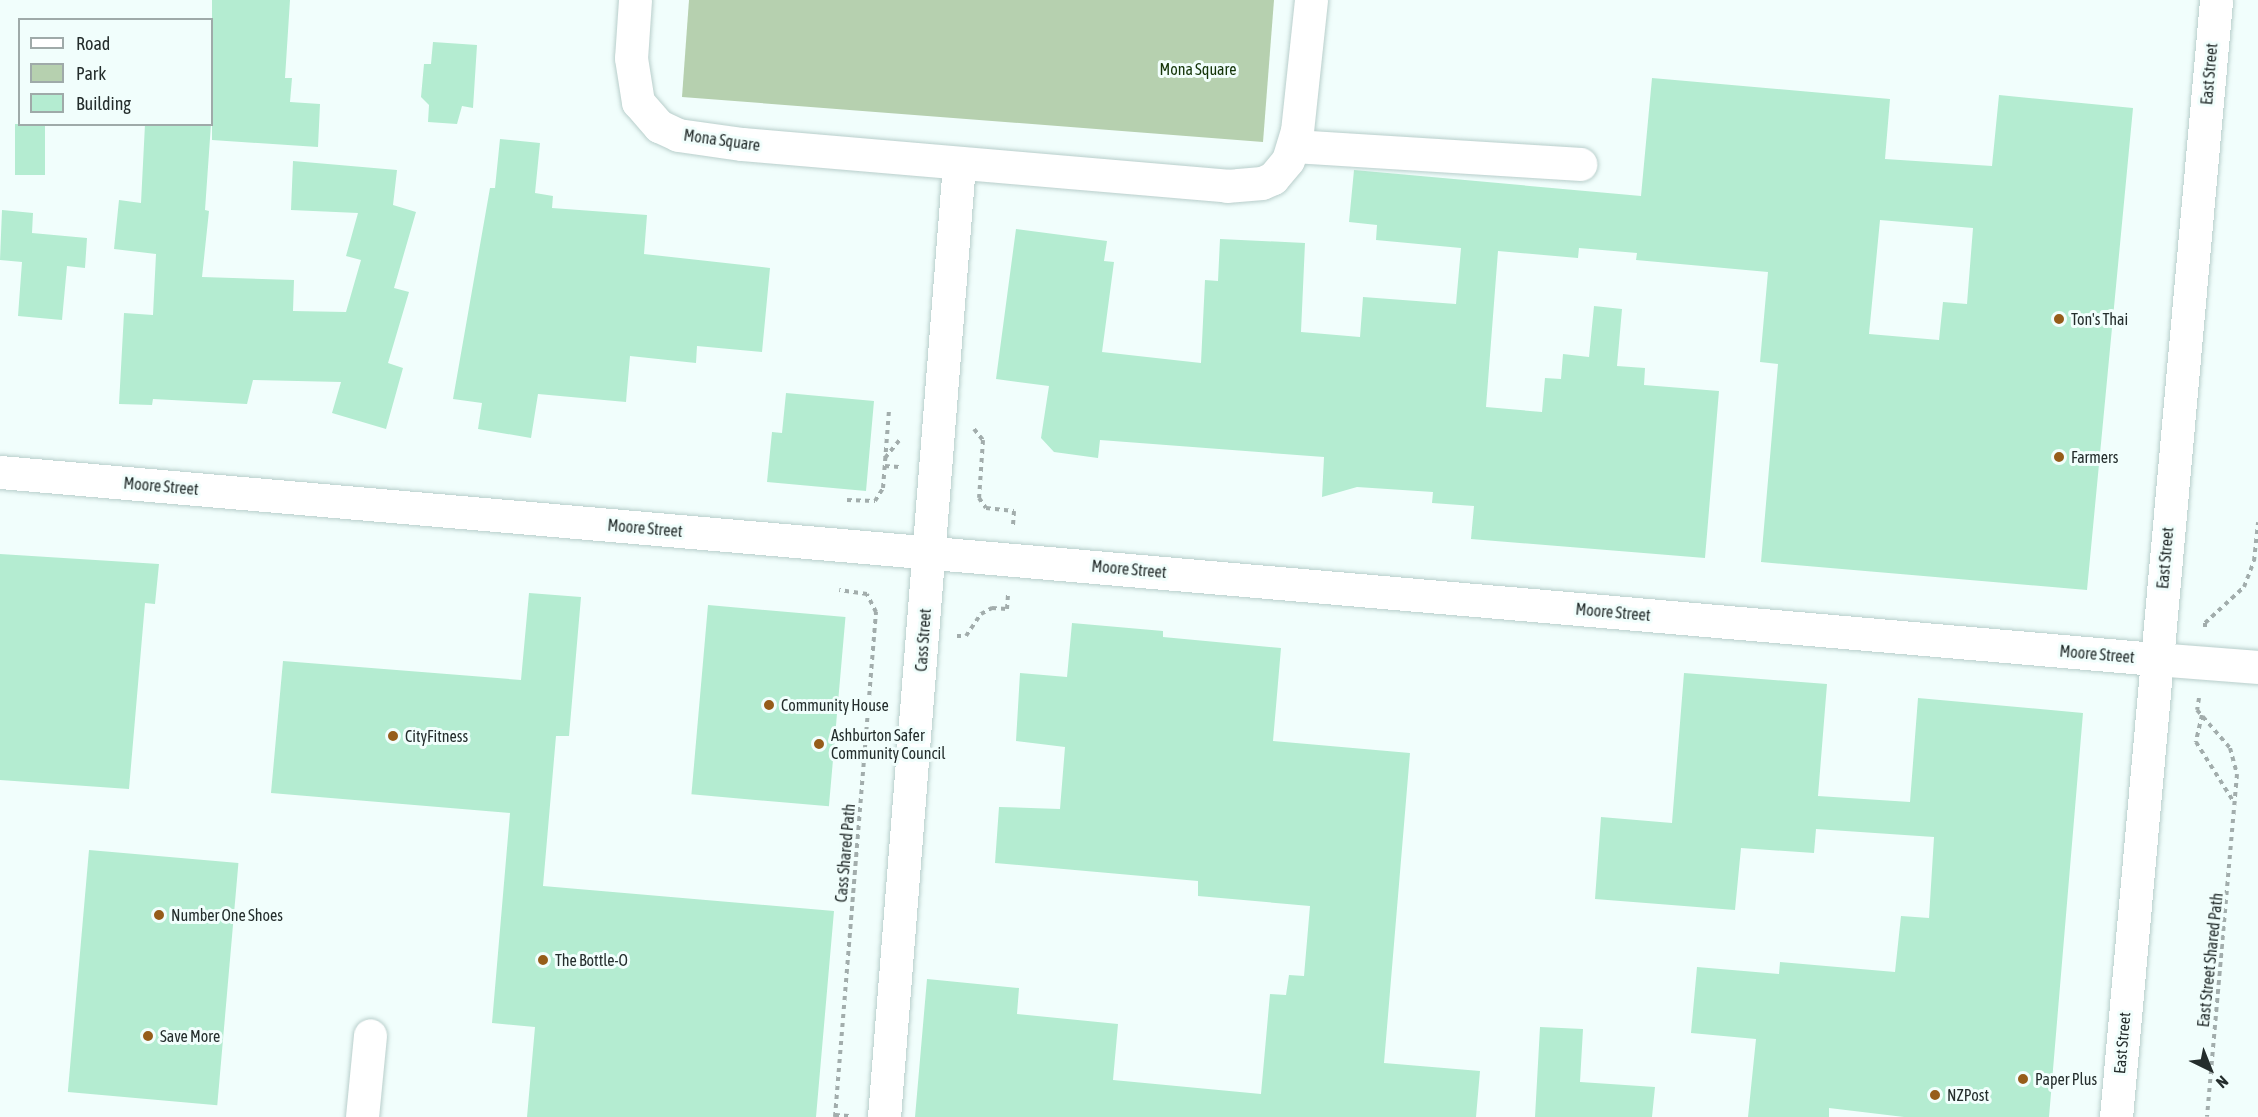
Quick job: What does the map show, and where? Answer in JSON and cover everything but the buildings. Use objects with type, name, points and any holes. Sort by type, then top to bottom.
[{"type":"street","name":"Mona Square","points":[[635,0],[631,58],[633,87],[646,115],[659,126],[678,135],[717,142],[958,164],[1251,185],[1273,178],[1294,146],[1311,0]]},
{"type":"street","name":"East Street","points":[[2116,1117],[2216,0]]},
{"type":"street","points":[[1294,146],[1580,164]]},
{"type":"street","name":"Cass Street","points":[[884,1117],[930,552],[958,164]]},
{"type":"street","name":"Moore Street","points":[[0,472],[2258,667]]},
{"type":"street","points":[[362,1117],[370,1035]]},
{"type":"path","points":[[847,500],[875,501],[883,488],[889,410]]},
{"type":"path","points":[[970,425],[983,440],[979,498],[986,508],[1014,511],[1012,531]]},
{"type":"path","points":[[885,458],[904,434]]},
{"type":"path","points":[[2205,623],[2244,587],[2254,561],[2258,522]]},
{"type":"path","points":[[950,636],[966,636],[981,614],[992,608],[1007,609],[1009,582]]},
{"type":"path","name":"Cass Shared Path","points":[[834,1117],[875,632],[875,604],[867,594],[867,586]]},
{"type":"path","points":[[839,590],[867,594]]},
{"type":"path","name":"East Street Shared Path","points":[[2197,710],[2230,748],[2237,774],[2207,1117]]},
{"type":"path","points":[[2202,715],[2196,742],[2236,804]]},
{"type":"green space","name":"Mona Square","points":[[689,0],[1274,0],[1263,142],[682,97]]},
{"type":"place","name":"Ton's Thai","points":[[2059,319]]},
{"type":"place","name":"Farmers","points":[[2059,457]]},
{"type":"place","name":"Community House","points":[[769,705]]},
{"type":"place","name":"CityFitness","points":[[393,736]]},
{"type":"place","name":"Ashburton Safer Community Council","points":[[819,744]]},
{"type":"place","name":"Number One Shoes","points":[[159,915]]},
{"type":"place","name":"The Bottle-O","points":[[543,960]]},
{"type":"place","name":"Save More","points":[[148,1036]]},
{"type":"place","name":"Paper Plus","points":[[2023,1079]]},
{"type":"place","name":"NZPost","points":[[1935,1095]]}]
